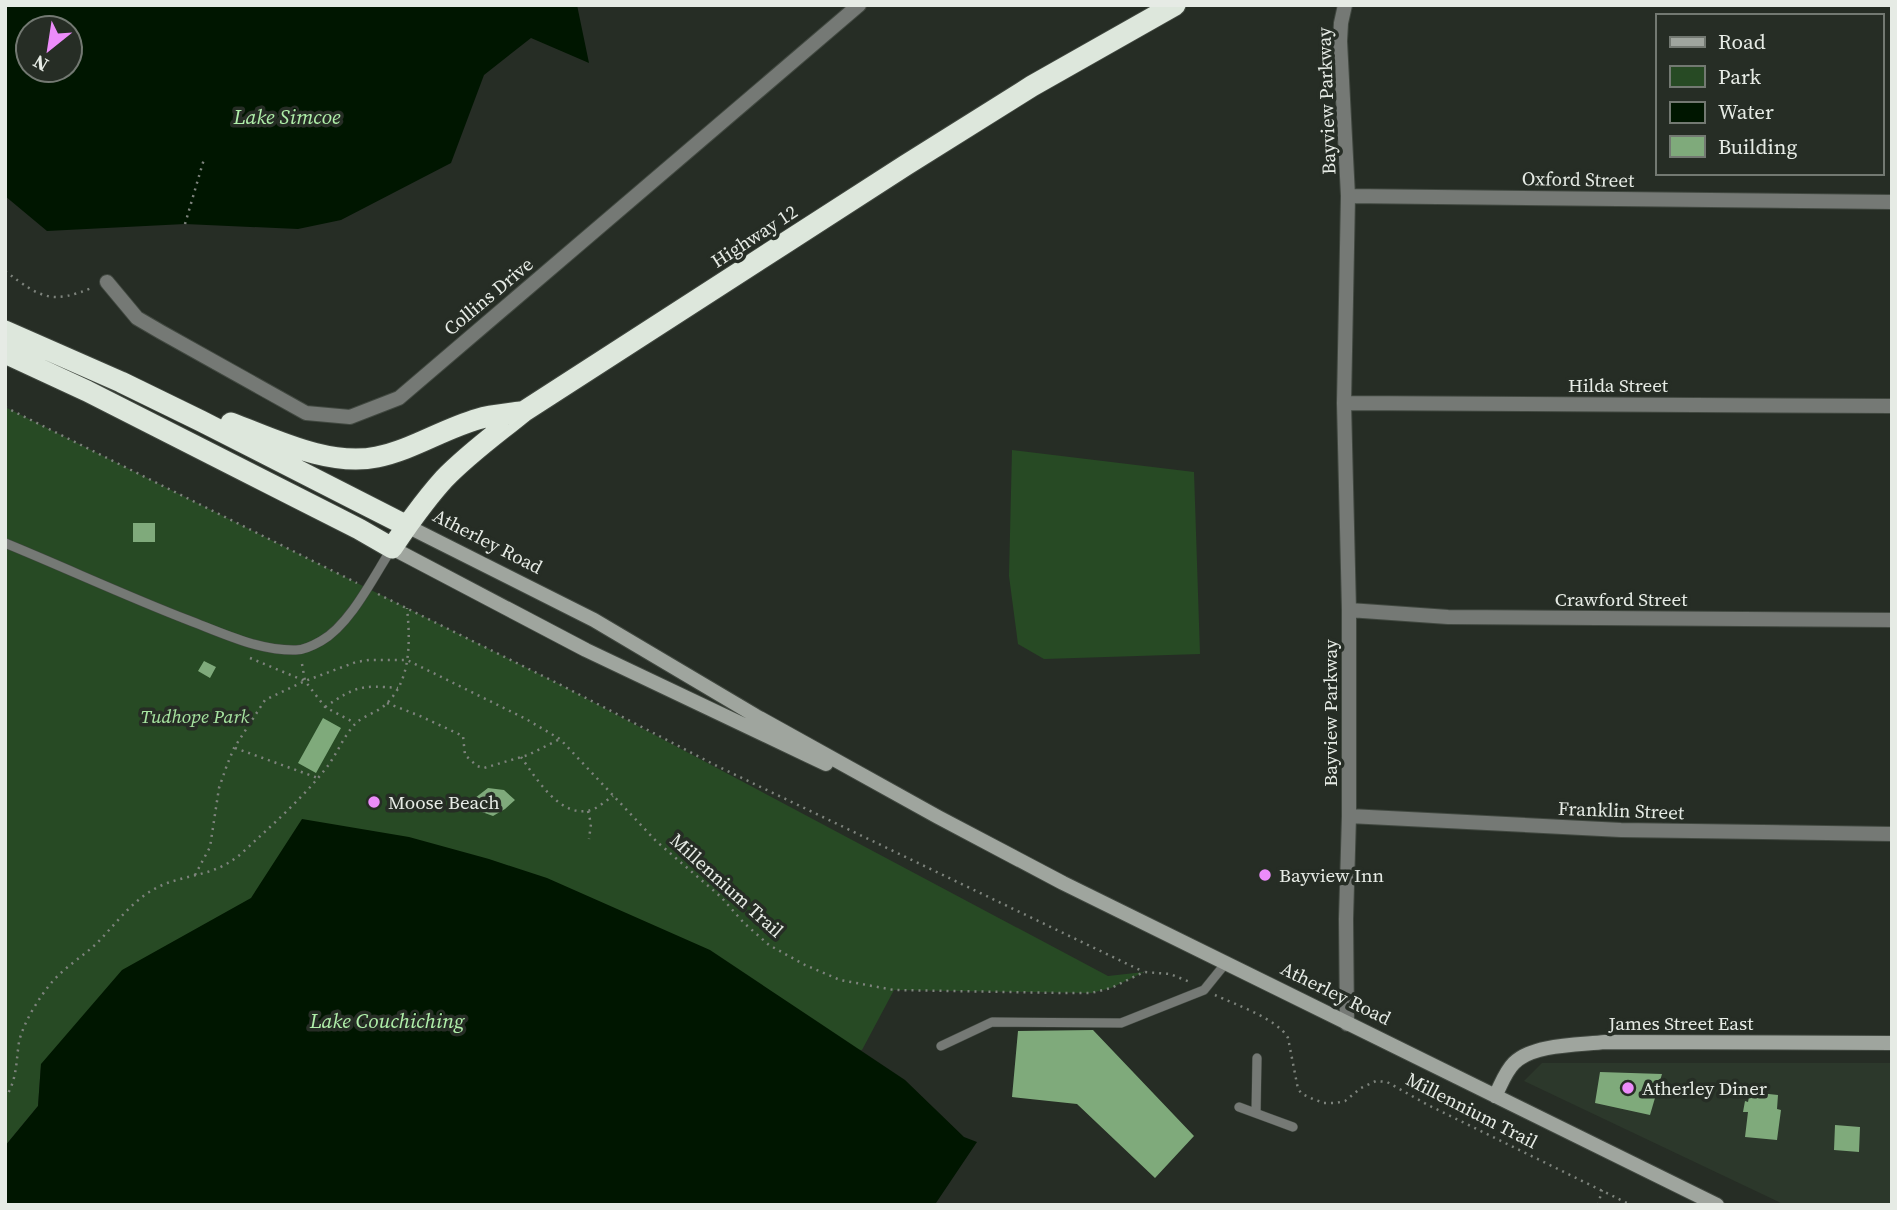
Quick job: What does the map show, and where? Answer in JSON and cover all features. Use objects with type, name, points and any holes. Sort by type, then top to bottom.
[{"type":"highway","name":"Highway 12","points":[[392,548],[445,478],[523,412],[1032,86],[1175,5]]},
{"type":"highway","name":"Atherley Road","points":[[5,331],[121,382],[407,526]]},
{"type":"highway","name":"Atherley Road","points":[[5,353],[111,404],[392,548]]},
{"type":"highway","points":[[121,382],[295,448],[357,459],[388,454],[480,418],[523,412]]},
{"type":"main road","name":"Atherley Road","points":[[407,526],[594,620],[756,716],[938,817]]},
{"type":"main road","name":"Atherley Road","points":[[392,548],[586,650],[938,817],[1225,964],[1717,1205]]},
{"type":"main road","name":"James Street East","points":[[1495,1096],[1510,1068],[1522,1056],[1558,1047],[1605,1042],[1892,1043]]},
{"type":"street","name":"Collins Drive","points":[[107,282],[137,318],[306,413],[350,417],[399,398],[859,5]]},
{"type":"street","name":"Bayview Parkway","points":[[1345,5],[1340,41],[1348,196],[1344,403],[1349,610],[1347,1024]]},
{"type":"street","name":"Oxford Street","points":[[1348,196],[1892,202]]},
{"type":"street","name":"Hilda Street","points":[[1344,403],[1892,406]]},
{"type":"street","name":"Crawford Street","points":[[1349,610],[1448,617],[1892,620]]},
{"type":"street","name":"Franklin Street","points":[[1349,816],[1621,830],[1892,834]]},
{"type":"lane","points":[[5,542],[115,591],[234,638],[272,648],[299,650],[330,636],[344,623],[392,548]]},
{"type":"lane","points":[[941,1046],[992,1022],[1121,1023],[1204,990],[1225,964]]},
{"type":"lane","points":[[1256,1113],[1257,1058]]},
{"type":"lane","points":[[1239,1107],[1293,1127]]},
{"type":"path","points":[[185,224],[204,159]]},
{"type":"path","points":[[5,271],[25,286],[45,296],[72,296],[107,282]]},
{"type":"path","points":[[5,407],[407,607],[715,765],[1144,972]]},
{"type":"path","points":[[5,1098],[14,1082],[23,1028],[53,981],[143,896],[161,885],[212,871],[229,863],[291,808],[318,778],[356,723],[387,703],[398,688],[407,660],[410,639],[407,607]]},
{"type":"path","points":[[299,650],[305,681],[325,707],[356,723]]},
{"type":"path","name":"Millennium Trail","points":[[195,875],[209,847],[219,788],[234,748],[265,700],[305,681],[356,662],[407,660],[561,739],[656,841],[720,897],[744,923],[769,944],[805,965],[840,980],[894,990],[1091,993],[1111,988],[1144,972],[1170,974],[1270,1021],[1285,1032],[1298,1089],[1302,1094],[1324,1102],[1336,1103],[1345,1101],[1361,1088],[1376,1081],[1387,1082],[1631,1205]]},
{"type":"path","points":[[325,707],[349,691],[359,688],[398,688]]},
{"type":"path","points":[[387,703],[463,736],[465,755],[477,766],[484,768],[521,757],[561,739]]},
{"type":"path","points":[[234,748],[318,778]]},
{"type":"path","points":[[521,757],[556,802],[569,809],[595,809],[614,796]]},
{"type":"path","points":[[588,810],[591,824],[589,839]]},
{"type":"path","points":[[1598,1205],[1602,1190]]},
{"type":"shaded area","points":[[1542,1063],[1892,1063],[1892,1205],[1785,1205],[1524,1081]]},
{"type":"green space","name":"Tudhope Park","points":[[5,407],[559,684],[1108,976],[1144,972],[1111,988],[1091,993],[894,990],[862,1050],[466,1012],[41,1064],[38,1106],[5,1146]]},
{"type":"green space","points":[[1012,450],[1194,472],[1200,654],[1044,659],[1018,644],[1009,576]]},
{"type":"water","name":"Lake Simcoe","points":[[5,5],[577,5],[589,63],[531,38],[484,75],[451,163],[341,220],[298,229],[185,224],[47,231],[5,196]]},
{"type":"water","name":"Lake Couchiching","points":[[302,819],[409,837],[489,859],[547,878],[710,950],[905,1080],[964,1137],[977,1142],[936,1203],[938,1205],[5,1205],[5,1146],[38,1106],[41,1064],[122,970],[251,898]]},
{"type":"building","points":[[133,523],[155,523],[155,542],[133,542]]},
{"type":"building","points":[[204,661],[216,667],[210,678],[198,671]]},
{"type":"building","points":[[323,718],[341,728],[316,773],[298,763]]},
{"type":"building","points":[[488,788],[504,790],[515,800],[493,816],[482,812],[475,798]]},
{"type":"building","points":[[1093,1030],[1194,1136],[1155,1178],[1077,1104],[1012,1097],[1018,1031]]},
{"type":"building","name":"Atherley Diner","points":[[1600,1072],[1662,1074],[1650,1115],[1595,1103]]},
{"type":"building","points":[[1750,1092],[1778,1095],[1777,1109],[1781,1110],[1777,1140],[1745,1137],[1748,1112],[1743,1112]]},
{"type":"building","points":[[1835,1125],[1860,1127],[1859,1152],[1834,1150]]},
{"type":"place","name":"Moose Beach","points":[[374,802]]},
{"type":"place","name":"Bayview Inn","points":[[1265,875]]},
{"type":"place","name":"Atherley Diner","points":[[1628,1088]]}]
